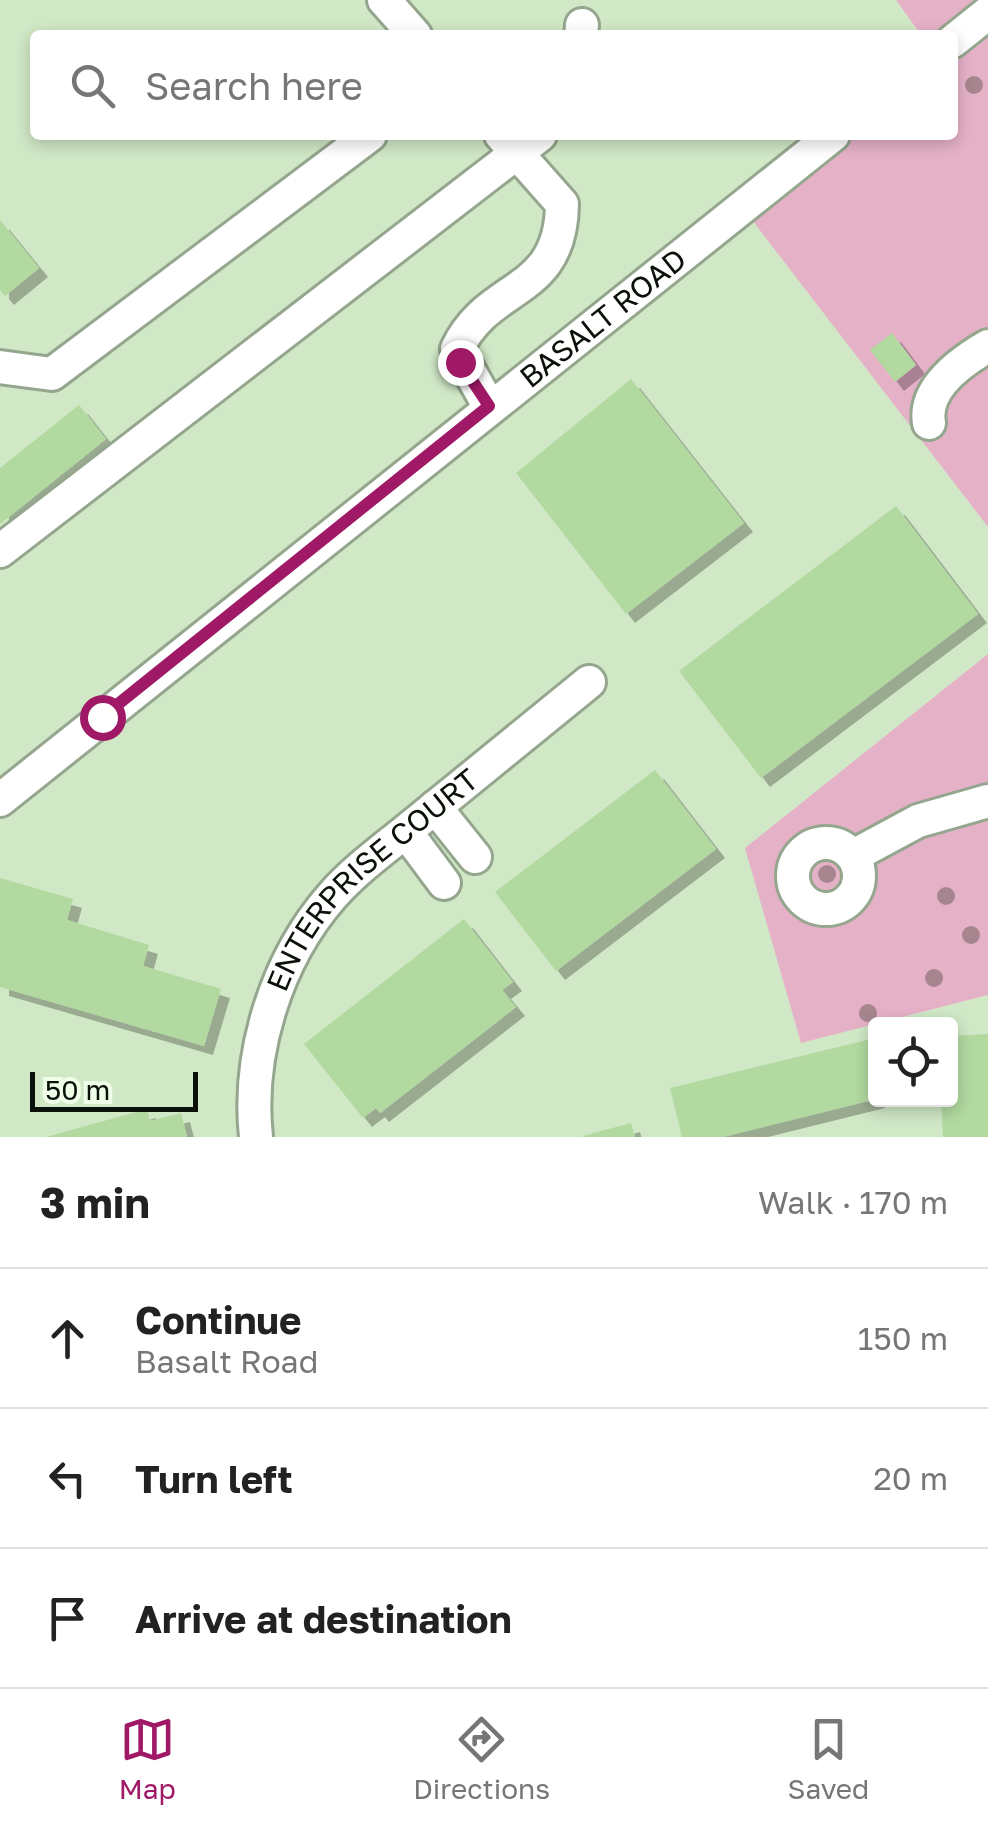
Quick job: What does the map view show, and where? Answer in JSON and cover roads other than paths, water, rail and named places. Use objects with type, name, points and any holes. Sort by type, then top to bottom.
[{"type":"street","points":[[384,0],[411,30]]},
{"type":"street","points":[[958,37],[988,13]]},
{"type":"street","points":[[0,367],[52,374],[363,140]]},
{"type":"street","name":"BASALT ROAD","points":[[3,796],[827,140]]},
{"type":"street","points":[[0,551],[519,141],[562,204],[562,236],[550,262],[466,328],[457,348],[489,406]]},
{"type":"street","points":[[930,422],[928,408],[938,387],[968,357],[988,346]]},
{"type":"street","name":"ENTERPRISE COURT","points":[[256,1137],[256,1072],[282,977],[328,900],[435,806],[590,682]]},
{"type":"street","points":[[852,856],[918,822],[988,801]]},
{"type":"street","points":[[435,806],[475,857]]},
{"type":"street","points":[[406,832],[444,883]]}]
